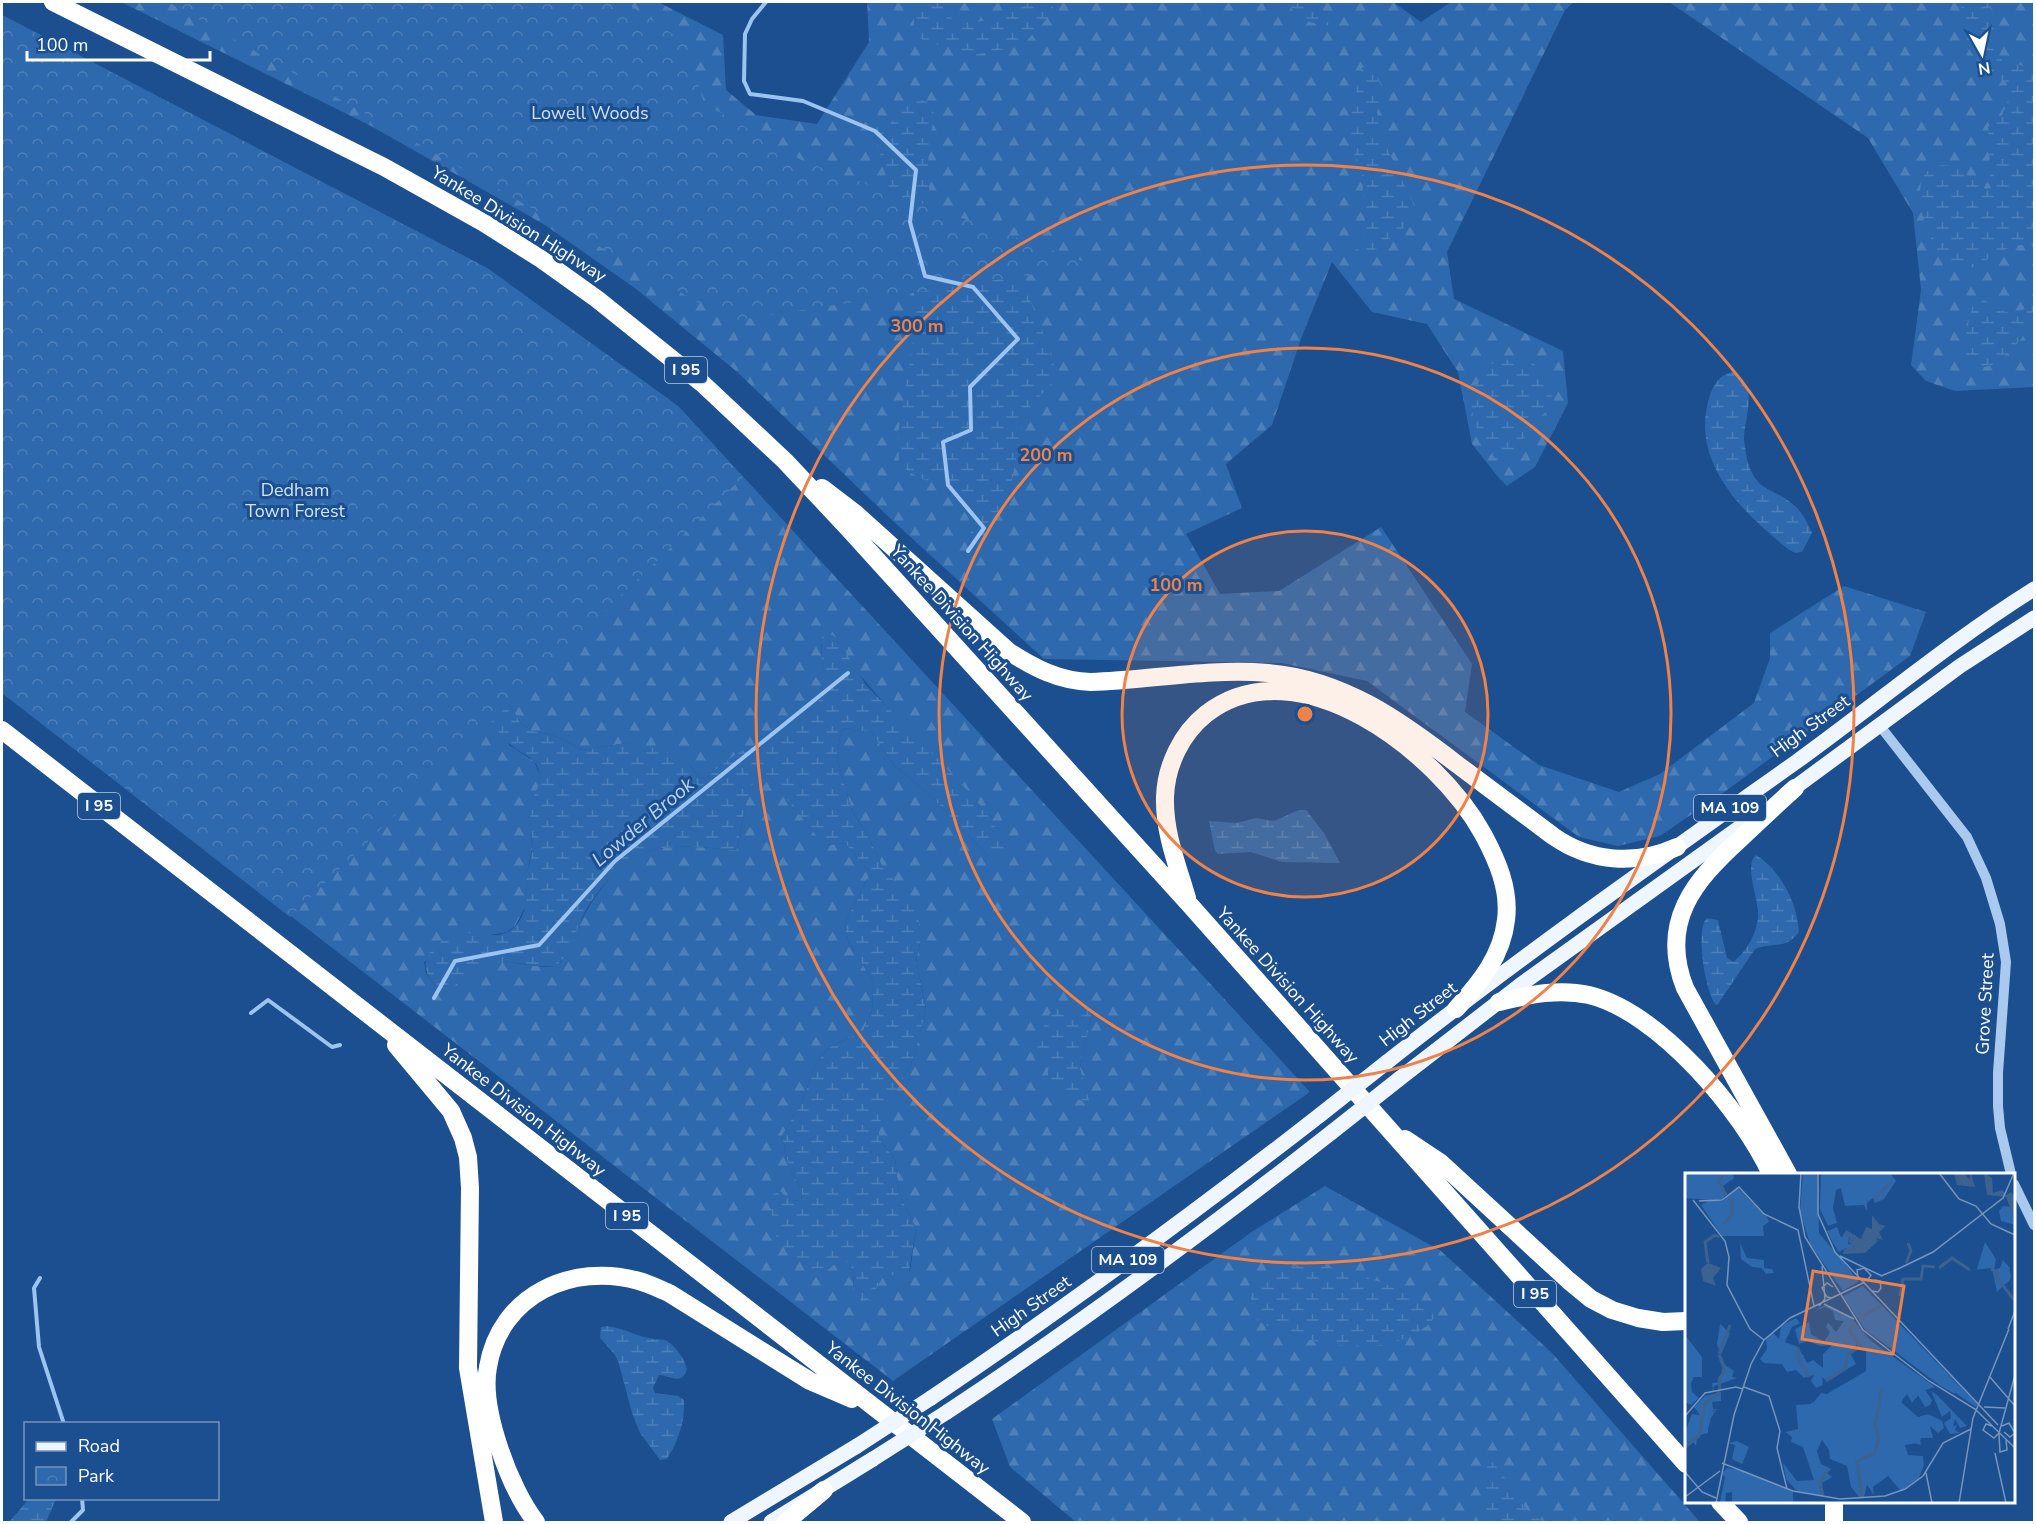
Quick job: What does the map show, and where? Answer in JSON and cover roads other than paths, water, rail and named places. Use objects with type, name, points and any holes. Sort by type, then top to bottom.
[{"type":"highway","name":"Yankee Division Highway","points":[[53,2],[384,167],[504,235],[569,278],[651,340],[720,399],[785,461],[1190,905],[1685,1463]]},
{"type":"highway","points":[[785,461],[856,514],[1008,651],[1027,664],[1047,673],[1079,682],[1091,682],[1242,671],[1284,675],[1319,683],[1350,694],[1401,722],[1553,836],[1580,852],[1599,858],[1630,859],[1658,854],[1677,847]]},
{"type":"highway","points":[[1190,905],[1169,841],[1165,809],[1166,782],[1170,767],[1192,726],[1232,698],[1263,690],[1293,692],[1333,704],[1384,730],[1409,747],[1437,772],[1472,815],[1498,866],[1506,895],[1504,932],[1495,958],[1485,975],[1456,1009]]},
{"type":"highway","name":"Yankee Division Highway","points":[[2,730],[1022,1522]]},
{"type":"highway","points":[[1787,1173],[1685,988],[1679,969],[1677,939],[1682,910],[1698,881],[1716,861],[1795,788]]},
{"type":"highway","points":[[1499,1002],[1559,991],[1597,998],[1633,1016],[1676,1049],[1709,1083],[1743,1127],[1770,1173]]},
{"type":"highway","points":[[378,1023],[451,1111],[463,1138],[468,1157],[470,1188],[468,1368],[494,1522]]},
{"type":"highway","points":[[1384,1125],[1441,1163],[1591,1299],[1612,1311],[1638,1318],[1663,1322],[1685,1321]]},
{"type":"highway","points":[[536,1522],[525,1507],[498,1444],[487,1398],[487,1369],[495,1341],[509,1317],[529,1298],[557,1283],[596,1276],[616,1277],[648,1284],[669,1293],[810,1381],[876,1410]]},
{"type":"highway","points":[[786,1522],[824,1490]]},
{"type":"highway","points":[[996,1503],[1012,1522]]},
{"type":"highway","points":[[1721,1503],[1739,1522]]},
{"type":"highway","points":[[1834,1503],[1834,1522]]},
{"type":"main road","name":"High Street","points":[[731,1522],[857,1446],[1008,1347],[1162,1236],[1503,973],[1808,753],[1965,635],[2034,590]]},
{"type":"main road","name":"MA 109","points":[[771,1522],[1015,1367],[1183,1247],[1499,1002],[1967,662],[2034,618]]},
{"type":"street","name":"Grove Street","points":[[1880,726],[1967,837],[1986,878],[2000,924],[2006,962],[1998,1073],[1998,1106],[2000,1128],[2011,1173]]},
{"type":"street","points":[[2015,1188],[2034,1225]]},
{"type":"waterway","name":"Lowder Brook","points":[[766,2],[752,19],[745,34],[744,81],[750,94],[803,101],[875,131],[916,170],[910,222],[925,276],[973,287],[1018,339],[970,387],[971,430],[943,442],[948,485],[984,528],[968,551]]},
{"type":"waterway","name":"Lowder Brook","points":[[434,998],[455,961],[539,945],[615,861],[848,673]]},
{"type":"waterway","name":"Lowder Brook","points":[[251,1013],[268,1000],[332,1047],[340,1045]]},
{"type":"waterway","name":"Lowder Brook","points":[[40,1278],[34,1288],[39,1347],[63,1422]]},
{"type":"waterway","name":"Lowder Brook","points":[[71,1522],[83,1510],[82,1500]]},
{"type":"park label","name":"Lowell Woods","points":[[590,113]]},
{"type":"park label","name":"Dedham Town Forest","points":[[295,500]]}]
